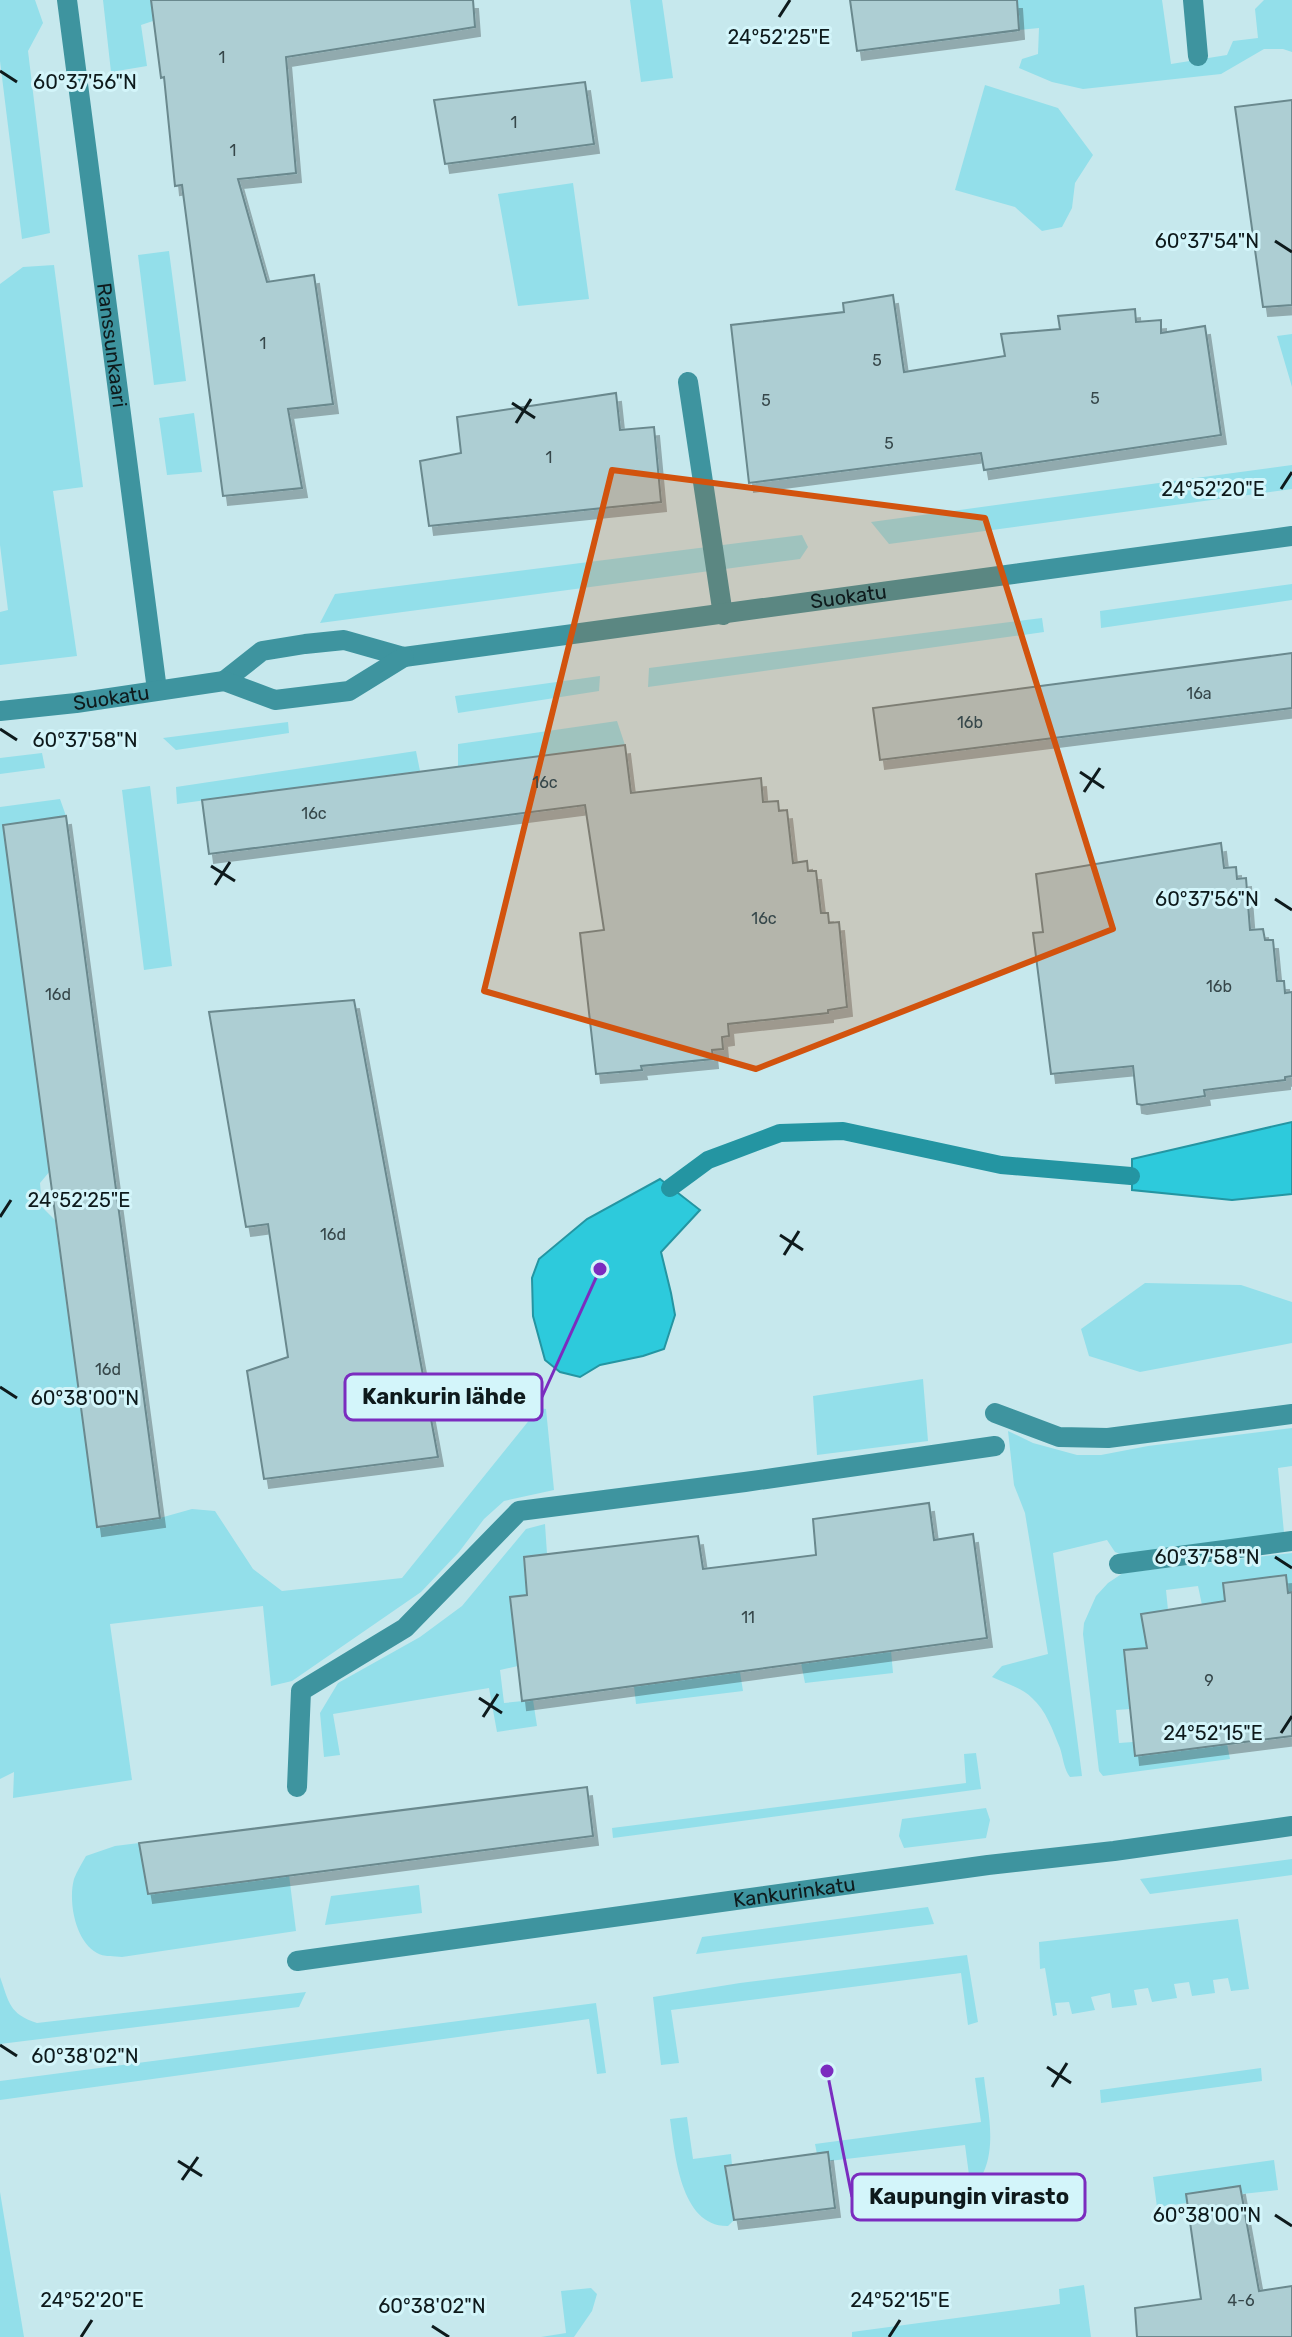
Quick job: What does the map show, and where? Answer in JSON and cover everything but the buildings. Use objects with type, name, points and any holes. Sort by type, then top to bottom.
[{"type":"street","name":"Ranssunkaari","points":[[67,0],[157,690]]},
{"type":"street","points":[[1193,0],[1198,56]]},
{"type":"street","points":[[688,382],[723,615]]},
{"type":"street","name":"Suokatu","points":[[224,681],[262,651],[305,644],[344,640],[404,657],[1292,536]]},
{"type":"street","name":"Suokatu","points":[[0,711],[224,681],[275,700],[349,691],[404,657]]},
{"type":"street","points":[[995,1413],[1059,1437],[1108,1438],[1292,1414]]},
{"type":"street","points":[[297,1787],[301,1691],[405,1628],[519,1511],[995,1446]]},
{"type":"street","points":[[1119,1564],[1292,1541]]},
{"type":"street","name":"Kankurinkatu","points":[[297,1961],[1292,1826]]},
{"type":"highlighted area","points":[[612,470],[985,518],[1113,929],[756,1069],[484,991]]},
{"type":"shaded area","points":[[0,0],[35,0],[43,23],[28,51],[50,233],[22,239],[0,61]]},
{"type":"shaded area","points":[[103,0],[151,0],[153,21],[141,25],[147,66],[111,72]]},
{"type":"shaded area","points":[[630,0],[662,0],[673,78],[641,82]]},
{"type":"shaded area","points":[[1015,0],[1162,0],[1171,64],[1227,55],[1233,41],[1258,38],[1255,9],[1264,0],[1292,0],[1292,52],[1264,49],[1221,74],[1083,89],[1052,82],[1019,68],[1022,59],[1038,54],[1039,28],[1019,30]]},
{"type":"shaded area","points":[[985,85],[1058,108],[1093,155],[1075,183],[1072,208],[1062,227],[1042,231],[1015,207],[955,190]]},
{"type":"shaded area","points":[[573,183],[589,299],[518,306],[498,194]]},
{"type":"shaded area","points":[[169,251],[186,381],[154,385],[138,255]]},
{"type":"shaded area","points":[[54,265],[83,487],[53,491],[77,656],[0,665],[0,612],[8,610],[0,545],[0,284],[23,267]]},
{"type":"shaded area","points":[[1292,334],[1292,387],[1277,336]]},
{"type":"shaded area","points":[[194,413],[202,472],[167,475],[159,418]]},
{"type":"shaded area","points":[[1292,465],[1292,489],[889,544],[871,522]]},
{"type":"shaded area","points":[[802,535],[808,547],[800,559],[320,623],[335,594]]},
{"type":"shaded area","points":[[1292,584],[1292,600],[1101,628],[1100,611]]},
{"type":"shaded area","points":[[1042,618],[1044,632],[648,687],[649,668]]},
{"type":"shaded area","points":[[600,676],[599,691],[458,713],[455,696]]},
{"type":"shaded area","points":[[617,721],[625,745],[458,766],[458,744]]},
{"type":"shaded area","points":[[288,722],[289,733],[176,750],[163,738]]},
{"type":"shaded area","points":[[416,751],[420,771],[177,804],[176,787]]},
{"type":"shaded area","points":[[42,753],[45,768],[0,774],[0,758]]},
{"type":"shaded area","points":[[150,786],[172,966],[144,970],[122,790]]},
{"type":"shaded area","points":[[60,799],[66,816],[3,825],[50,1171],[40,1183],[42,1207],[55,1220],[97,1527],[160,1518],[192,1509],[215,1511],[253,1569],[282,1591],[402,1578],[539,1408],[546,1409],[554,1490],[504,1501],[484,1519],[459,1552],[421,1592],[292,1681],[271,1686],[263,1606],[110,1624],[132,1780],[13,1798],[14,1772],[0,1779],[0,807]]},
{"type":"shaded area","points":[[1292,1122],[1292,1194],[1232,1200],[1132,1190],[1132,1159]]},
{"type":"shaded area","points":[[660,1179],[700,1210],[661,1252],[675,1315],[664,1349],[600,1365],[580,1377],[560,1372],[545,1360],[533,1316],[532,1278],[539,1259],[587,1219]]},
{"type":"shaded area","points":[[1145,1283],[1241,1285],[1292,1302],[1292,1343],[1140,1372],[1089,1356],[1081,1329]]},
{"type":"shaded area","points":[[923,1379],[928,1441],[817,1455],[813,1396]]},
{"type":"shaded area","points":[[1292,1428],[1292,1466],[1278,1468],[1284,1533],[1125,1556],[1115,1552],[1107,1540],[1053,1553],[1082,1776],[1070,1777],[1055,1735],[1041,1708],[1023,1691],[992,1677],[1002,1666],[1048,1654],[1025,1513],[1014,1485],[1008,1431],[1033,1443],[1077,1455],[1101,1455]]},
{"type":"shaded area","points":[[545,1524],[547,1554],[523,1556],[527,1595],[510,1597],[518,1666],[500,1670],[504,1703],[533,1700],[537,1726],[497,1732],[489,1688],[333,1714],[340,1755],[324,1757],[320,1713],[338,1683],[420,1637],[462,1606],[526,1529]]},
{"type":"shaded area","points":[[1292,1553],[1292,1592],[1288,1593],[1286,1575],[1223,1583],[1225,1602],[1202,1605],[1198,1586],[1166,1590],[1168,1610],[1141,1614],[1147,1648],[1124,1650],[1130,1709],[1116,1710],[1119,1743],[1133,1742],[1135,1756],[1227,1744],[1230,1759],[1103,1776],[1099,1771],[1083,1634],[1084,1623],[1096,1596],[1123,1573]]},
{"type":"shaded area","points":[[891,1651],[893,1673],[805,1683],[801,1663]]},
{"type":"shaded area","points":[[740,1672],[743,1691],[636,1704],[634,1686]]},
{"type":"shaded area","points":[[976,1753],[981,1789],[613,1838],[612,1828],[966,1783],[964,1754]]},
{"type":"shaded area","points":[[986,1808],[990,1820],[986,1838],[904,1848],[899,1836],[902,1819]]},
{"type":"shaded area","points":[[139,1843],[289,1875],[296,1931],[122,1957],[97,1953],[78,1930],[72,1898],[74,1879],[86,1856],[115,1846]]},
{"type":"shaded area","points":[[1292,1859],[1292,1875],[1150,1894],[1140,1879]]},
{"type":"shaded area","points":[[419,1885],[422,1913],[325,1925],[331,1896]]},
{"type":"shaded area","points":[[928,1907],[934,1924],[696,1954],[702,1937]]},
{"type":"shaded area","points":[[1238,1919],[1249,1989],[1231,1991],[1228,1978],[1213,1980],[1215,1993],[1192,1996],[1189,1982],[1174,1984],[1177,1998],[1152,2002],[1148,1988],[1134,1990],[1137,2005],[1112,2008],[1110,1993],[1091,1997],[1095,2010],[1072,2014],[1069,2002],[1055,2003],[1057,2015],[1053,2016],[1045,1968],[1040,1969],[1039,1942]]},
{"type":"shaded area","points":[[967,1955],[978,2022],[968,2025],[961,1973],[671,2010],[679,2063],[661,2065],[653,1997]]},
{"type":"shaded area","points":[[0,1977],[15,2011],[37,2023],[306,1992],[299,2007],[0,2044]]},
{"type":"shaded area","points":[[596,2003],[606,2073],[597,2074],[589,2019],[0,2100],[0,2081]]},
{"type":"shaded area","points":[[1261,2068],[1262,2081],[1101,2103],[1100,2090]]},
{"type":"shaded area","points":[[984,2077],[990,2121],[989,2151],[980,2178],[971,2190],[965,2145],[829,2161],[828,2153],[817,2154],[815,2144],[981,2122],[975,2078]]},
{"type":"shaded area","points":[[687,2117],[693,2159],[731,2154],[732,2165],[725,2167],[734,2220],[728,2226],[712,2223],[699,2214],[683,2186],[670,2119]]},
{"type":"shaded area","points":[[1274,2160],[1278,2190],[1242,2194],[1240,2187],[1187,2194],[1187,2203],[1157,2207],[1153,2177]]},
{"type":"shaded area","points":[[0,2192],[24,2337],[0,2337]]},
{"type":"shaded area","points":[[1084,2285],[1091,2337],[852,2337],[852,2332],[1060,2304],[1059,2289]]},
{"type":"shaded area","points":[[591,2288],[597,2294],[592,2311],[574,2337],[541,2337],[566,2333],[561,2291]]},
{"type":"waterway","points":[[670,1188],[708,1160],[780,1133],[843,1131],[1001,1165],[1131,1176]]},
{"type":"place","name":"Kankurin lähde","points":[[600,1269]]},
{"type":"place","name":"Kaupungin virasto","points":[[827,2071]]}]
